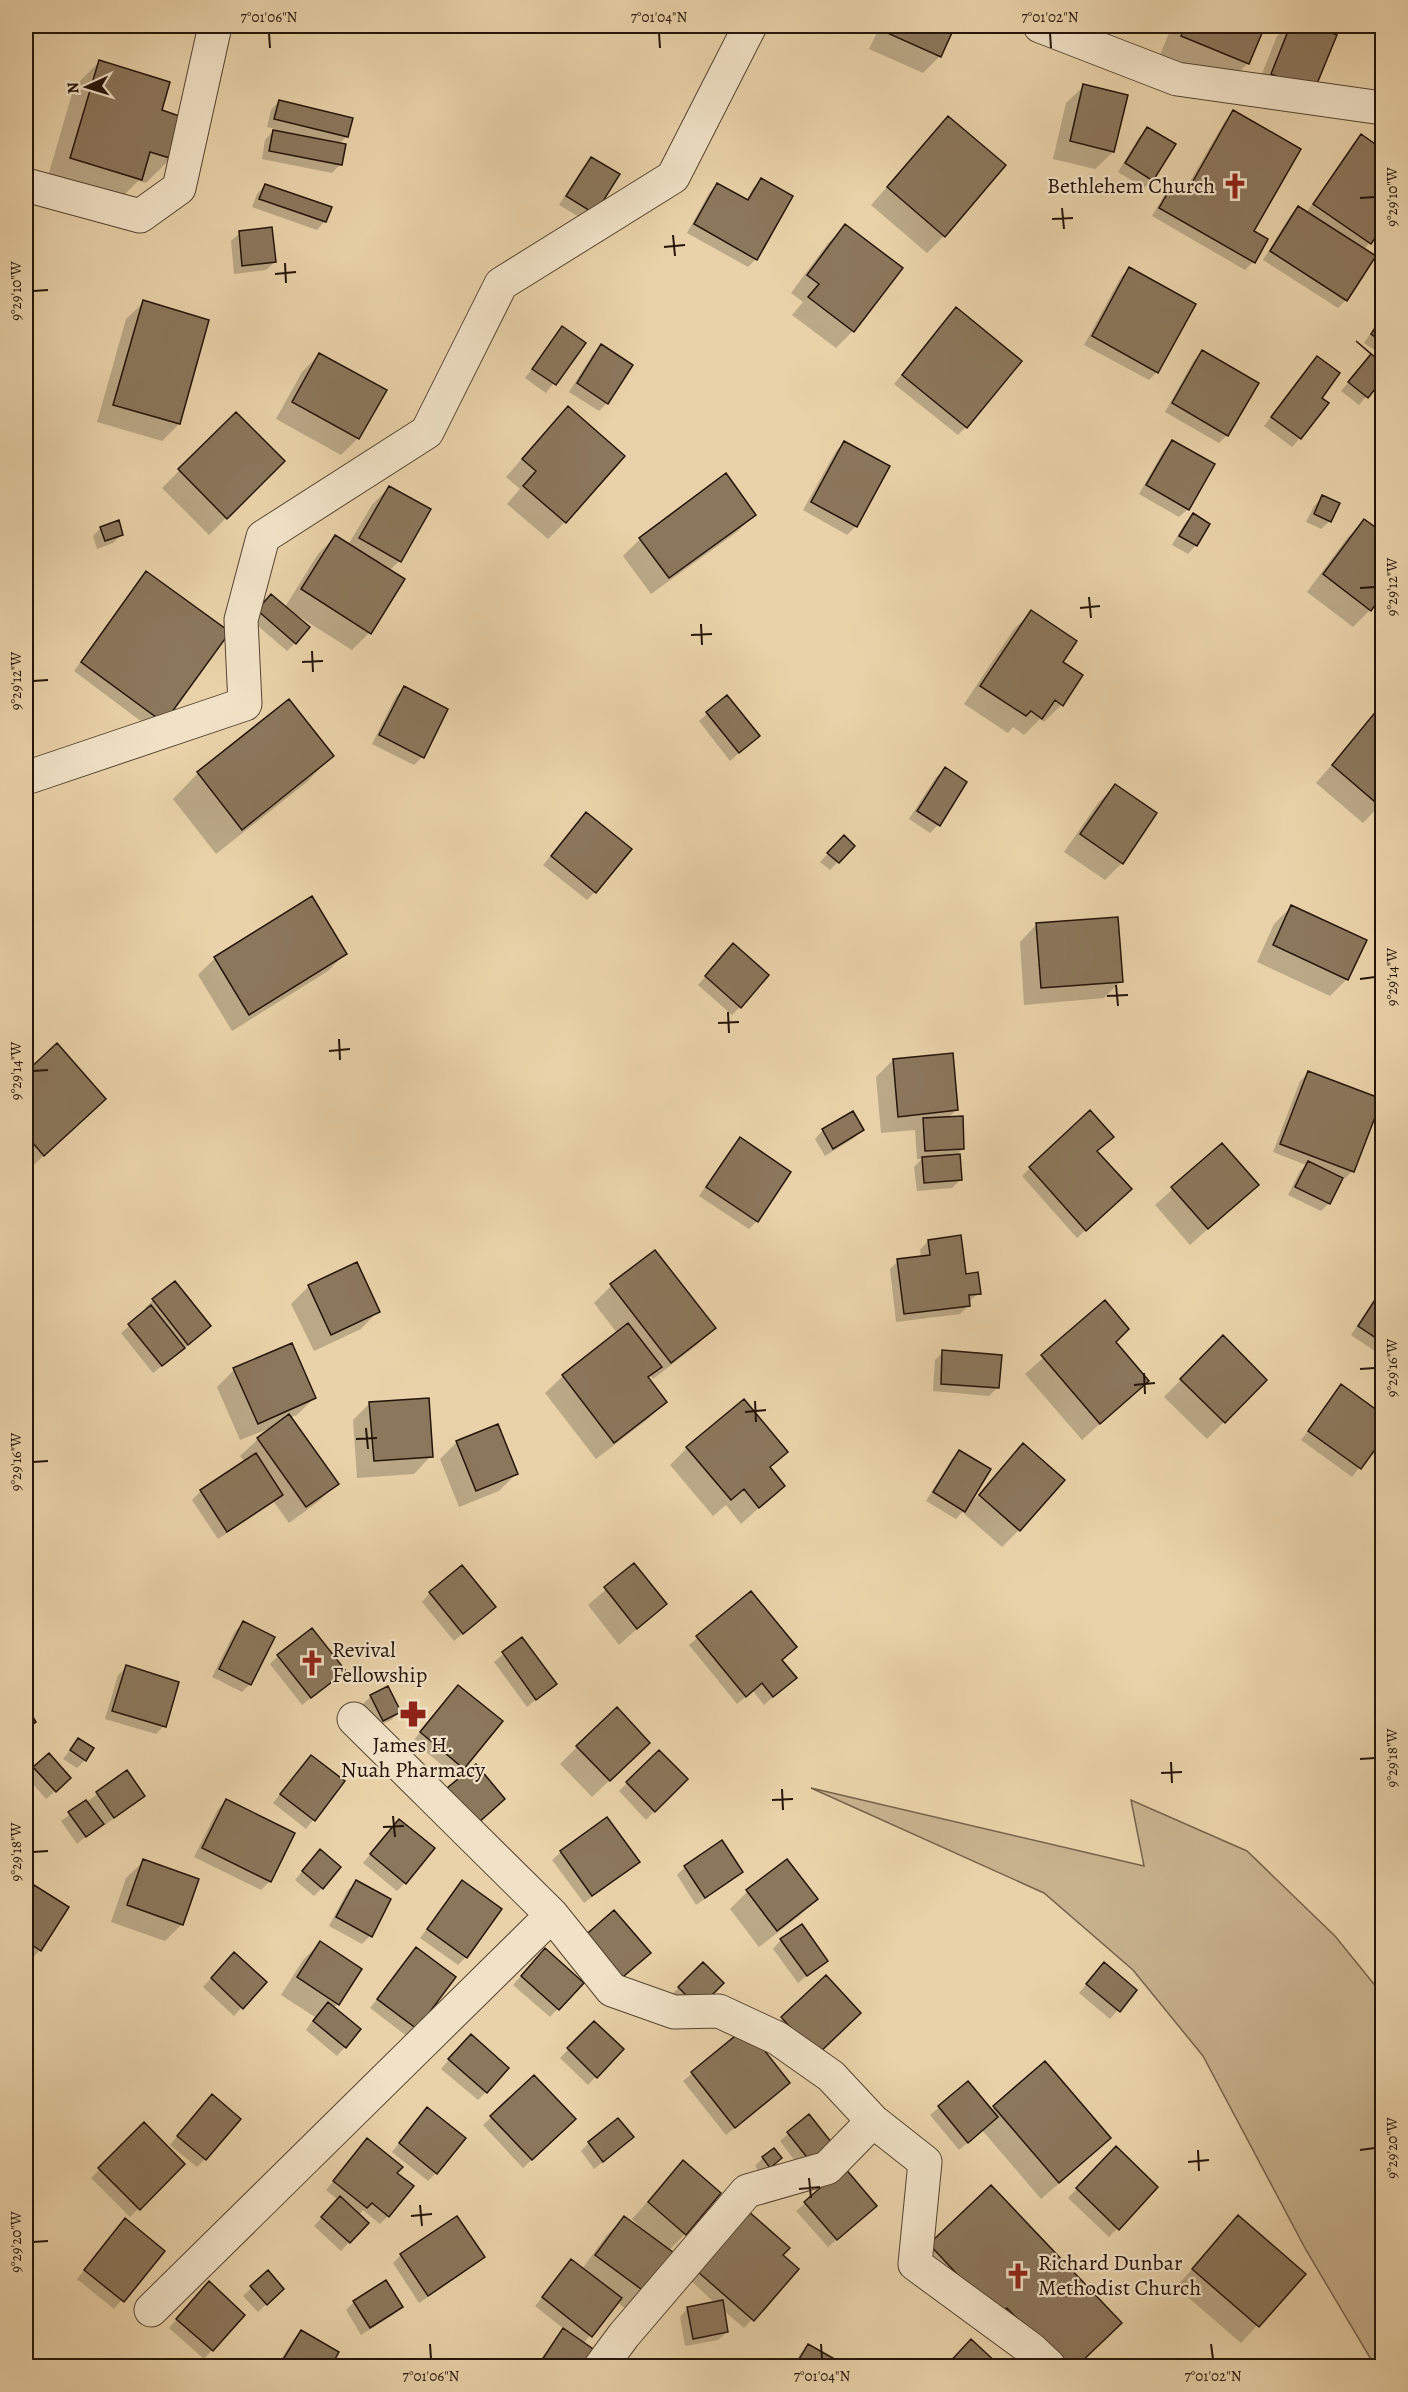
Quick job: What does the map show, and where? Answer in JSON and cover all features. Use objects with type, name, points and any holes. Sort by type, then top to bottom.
[{"type":"street","points":[[26,185],[140,216],[179,188],[214,26]]},
{"type":"street","points":[[26,778],[245,704],[241,620],[262,537],[427,432],[501,284],[673,177],[750,26]]},
{"type":"street","points":[[1040,26],[1177,79],[1383,108]]},
{"type":"street","points":[[354,1719],[552,1915],[612,1990],[674,2012],[719,2011],[777,2038],[831,2076],[873,2121],[925,2163],[915,2264],[1034,2361]]},
{"type":"street","points":[[151,2310],[552,1915]]},
{"type":"street","points":[[601,2367],[624,2335],[747,2191],[827,2168],[873,2121]]},
{"type":"shaded area","points":[[811,1788],[1144,1866],[1131,1800],[1247,1851],[1335,1936],[1382,1994],[1382,2366],[1375,2366],[1306,2250],[1203,2056],[1133,1970],[1044,1893]]},
{"type":"building","points":[[888,26],[955,26],[941,57],[885,32]]},
{"type":"building","points":[[1185,26],[1265,26],[1249,64],[1181,36]]},
{"type":"building","points":[[1290,26],[1314,26],[1337,35],[1314,91],[1271,74]]},
{"type":"building","points":[[99,60],[170,82],[162,110],[185,118],[173,159],[150,152],[142,180],[70,158]]},
{"type":"building","points":[[1083,84],[1128,95],[1114,152],[1070,141]]},
{"type":"building","points":[[279,100],[353,118],[348,137],[274,119]]},
{"type":"building","name":"Bethlehem Church","points":[[1233,110],[1301,149],[1254,231],[1268,239],[1255,263],[1159,208],[1174,182],[1188,190]]},
{"type":"building","points":[[948,116],[1006,165],[945,237],[887,187]]},
{"type":"building","points":[[1147,127],[1176,144],[1153,181],[1125,163]]},
{"type":"building","points":[[273,130],[346,144],[342,165],[269,151]]},
{"type":"building","points":[[1361,134],[1382,149],[1382,228],[1371,244],[1313,204]]},
{"type":"building","points":[[591,157],[620,174],[595,214],[566,196]]},
{"type":"building","points":[[761,178],[793,196],[757,260],[694,224],[717,183],[748,200]]},
{"type":"building","points":[[265,184],[332,207],[326,222],[259,199]]},
{"type":"building","points":[[1298,206],[1376,256],[1347,301],[1270,251]]},
{"type":"building","points":[[845,224],[903,268],[854,332],[808,297],[819,284],[807,275]]},
{"type":"building","points":[[272,227],[276,262],[242,266],[239,231]]},
{"type":"building","points":[[1129,267],[1196,304],[1158,373],[1092,336]]},
{"type":"building","points":[[143,300],[209,320],[180,424],[113,405]]},
{"type":"building","points":[[956,307],[1022,361],[967,428],[902,375]]},
{"type":"building","points":[[1382,317],[1382,342],[1371,334]]},
{"type":"building","points":[[562,326],[586,343],[556,385],[532,369]]},
{"type":"building","points":[[1356,341],[1382,363],[1382,380],[1368,398],[1348,382],[1371,354]]},
{"type":"building","points":[[601,344],[633,365],[608,404],[577,383]]},
{"type":"building","points":[[1202,350],[1259,383],[1228,436],[1172,403]]},
{"type":"building","points":[[319,353],[387,390],[359,439],[292,402]]},
{"type":"building","points":[[1317,356],[1340,373],[1322,398],[1329,403],[1301,439],[1271,417]]},
{"type":"building","points":[[568,406],[625,456],[566,523],[523,486],[536,471],[522,459]]},
{"type":"building","points":[[236,412],[285,461],[227,519],[178,469]]},
{"type":"building","points":[[1172,440],[1215,464],[1189,510],[1146,485]]},
{"type":"building","points":[[844,441],[890,466],[857,527],[811,502]]},
{"type":"building","points":[[726,473],[756,515],[669,578],[639,538]]},
{"type":"building","points":[[389,486],[431,509],[401,562],[359,538]]},
{"type":"building","points":[[1322,495],[1340,503],[1331,522],[1314,514]]},
{"type":"building","points":[[1193,513],[1210,524],[1197,546],[1179,536]]},
{"type":"building","points":[[1364,519],[1382,532],[1382,595],[1371,611],[1323,574]]},
{"type":"building","points":[[119,520],[123,535],[105,541],[100,527]]},
{"type":"building","points":[[335,535],[405,579],[371,634],[301,589]]},
{"type":"building","points":[[146,571],[230,632],[164,723],[81,662]]},
{"type":"building","points":[[271,594],[310,627],[296,644],[257,610]]},
{"type":"building","points":[[1031,610],[1077,641],[1063,662],[1083,675],[1063,706],[1055,700],[1042,719],[1031,711],[1026,716],[980,686]]},
{"type":"building","points":[[404,686],[448,709],[424,758],[379,735]]},
{"type":"building","points":[[727,695],[760,736],[739,753],[706,712]]},
{"type":"building","points":[[289,699],[334,756],[242,830],[197,772]]},
{"type":"building","points":[[1382,704],[1382,805],[1381,807],[1332,765]]},
{"type":"building","points":[[945,767],[967,782],[940,826],[917,811]]},
{"type":"building","points":[[1115,784],[1157,813],[1123,864],[1080,834]]},
{"type":"building","points":[[586,812],[632,849],[596,893],[551,856]]},
{"type":"building","points":[[844,835],[855,846],[839,863],[827,853]]},
{"type":"building","points":[[312,896],[347,954],[249,1015],[214,957]]},
{"type":"building","points":[[1291,905],[1367,940],[1348,980],[1273,945]]},
{"type":"building","points":[[1118,917],[1123,982],[1041,988],[1036,923]]},
{"type":"building","points":[[733,943],[769,975],[741,1008],[705,976]]},
{"type":"building","points":[[57,1043],[106,1099],[44,1156],[26,1135],[26,1072]]},
{"type":"building","points":[[953,1053],[958,1110],[898,1117],[893,1059]]},
{"type":"building","points":[[1308,1071],[1382,1099],[1354,1172],[1280,1144]]},
{"type":"building","points":[[1090,1110],[1114,1137],[1097,1151],[1132,1189],[1086,1231],[1029,1167]]},
{"type":"building","points":[[853,1111],[864,1130],[833,1149],[822,1129]]},
{"type":"building","points":[[963,1116],[964,1149],[925,1151],[923,1118]]},
{"type":"building","points":[[740,1137],[791,1172],[758,1222],[706,1187]]},
{"type":"building","points":[[1222,1143],[1259,1185],[1208,1229],[1171,1187]]},
{"type":"building","points":[[960,1154],[962,1180],[924,1183],[922,1157]]},
{"type":"building","points":[[1308,1161],[1343,1178],[1330,1204],[1295,1187]]},
{"type":"building","points":[[961,1235],[966,1274],[978,1272],[981,1294],[969,1295],[970,1306],[904,1314],[897,1259],[930,1255],[928,1240]]},
{"type":"building","points":[[655,1250],[716,1328],[671,1363],[610,1284]]},
{"type":"building","points":[[357,1262],[380,1312],[331,1335],[308,1285]]},
{"type":"building","points":[[175,1281],[211,1326],[188,1345],[152,1299]]},
{"type":"building","points":[[1382,1289],[1382,1342],[1358,1326]]},
{"type":"building","points":[[1105,1300],[1129,1329],[1116,1342],[1149,1381],[1100,1424],[1041,1355]]},
{"type":"building","points":[[151,1305],[185,1348],[162,1366],[128,1324]]},
{"type":"building","points":[[628,1323],[662,1367],[648,1377],[667,1402],[614,1443],[562,1375]]},
{"type":"building","points":[[1223,1335],[1267,1380],[1225,1423],[1180,1379]]},
{"type":"building","points":[[292,1343],[316,1398],[258,1424],[233,1368]]},
{"type":"building","points":[[942,1350],[1002,1355],[999,1388],[941,1384]]},
{"type":"building","points":[[1341,1384],[1382,1414],[1382,1440],[1361,1469],[1308,1431]]},
{"type":"building","points":[[429,1398],[433,1457],[374,1461],[369,1402]]},
{"type":"building","points":[[744,1399],[788,1452],[770,1467],[785,1486],[759,1508],[744,1489],[731,1500],[686,1447]]},
{"type":"building","points":[[289,1414],[339,1484],[306,1507],[257,1438]]},
{"type":"building","points":[[498,1424],[518,1474],[476,1491],[456,1441]]},
{"type":"building","points":[[1023,1443],[1065,1480],[1020,1531],[979,1495]]},
{"type":"building","points":[[959,1450],[991,1469],[965,1512],[933,1492]]},
{"type":"building","points":[[256,1453],[283,1495],[227,1532],[200,1490]]},
{"type":"building","points":[[634,1563],[667,1604],[637,1629],[604,1587]]},
{"type":"building","points":[[462,1565],[496,1607],[463,1634],[429,1592]]},
{"type":"building","points":[[751,1591],[797,1647],[782,1660],[797,1678],[773,1697],[762,1683],[746,1697],[696,1636]]},
{"type":"building","points":[[243,1621],[275,1637],[251,1685],[219,1669]]},
{"type":"building","name":"Revival Fellowship","points":[[312,1628],[346,1671],[311,1698],[277,1655]]},
{"type":"building","points":[[522,1637],[557,1684],[536,1700],[502,1652]]},
{"type":"building","points":[[126,1665],[179,1682],[166,1727],[112,1711]]},
{"type":"building","points":[[458,1685],[503,1721],[464,1769],[420,1732]]},
{"type":"building","points":[[388,1686],[401,1712],[383,1721],[370,1695]]},
{"type":"building","points":[[26,1706],[36,1722],[26,1729]]},
{"type":"building","points":[[617,1707],[650,1743],[610,1781],[576,1746]]},
{"type":"building","points":[[78,1738],[94,1748],[86,1761],[70,1750]]},
{"type":"building","points":[[659,1750],[688,1779],[655,1812],[626,1782]]},
{"type":"building","points":[[49,1753],[71,1778],[56,1792],[33,1767]]},
{"type":"building","points":[[311,1755],[345,1781],[315,1821],[280,1794]]},
{"type":"building","points":[[476,1764],[505,1799],[477,1824],[447,1788]]},
{"type":"building","points":[[127,1770],[145,1796],[114,1818],[96,1792]]},
{"type":"building","points":[[226,1799],[295,1833],[271,1882],[202,1848]]},
{"type":"building","points":[[86,1800],[104,1824],[86,1837],[68,1812]]},
{"type":"building","points":[[607,1817],[640,1862],[592,1896],[560,1851]]},
{"type":"building","points":[[399,1819],[435,1848],[406,1884],[370,1854]]},
{"type":"building","points":[[722,1840],[743,1872],[705,1898],[684,1866]]},
{"type":"building","points":[[320,1849],[341,1867],[323,1889],[302,1871]]},
{"type":"building","points":[[143,1859],[199,1879],[183,1925],[127,1905]]},
{"type":"building","points":[[787,1859],[818,1899],[777,1931],[746,1890]]},
{"type":"building","points":[[26,1880],[69,1907],[41,1951],[26,1941]]},
{"type":"building","points":[[356,1880],[391,1899],[372,1937],[336,1917]]},
{"type":"building","points":[[462,1880],[502,1909],[467,1958],[427,1929]]},
{"type":"building","points":[[614,1910],[651,1953],[617,1982],[581,1939]]},
{"type":"building","points":[[802,1924],[828,1961],[807,1976],[780,1939]]},
{"type":"building","points":[[320,1941],[362,1969],[339,2005],[297,1977]]},
{"type":"building","points":[[416,1947],[456,1977],[417,2029],[377,1999]]},
{"type":"building","points":[[545,1948],[584,1983],[559,2010],[521,1976]]},
{"type":"building","points":[[234,1952],[267,1982],[243,2009],[211,1978]]},
{"type":"building","points":[[703,1962],[724,1983],[699,2008],[678,1987]]},
{"type":"building","points":[[1104,1962],[1137,1990],[1120,2012],[1086,1984]]},
{"type":"building","points":[[826,1975],[861,2013],[816,2056],[781,2017]]},
{"type":"building","points":[[328,2002],[361,2029],[346,2048],[313,2021]]},
{"type":"building","points":[[594,2021],[624,2049],[597,2078],[567,2048]]},
{"type":"building","points":[[746,2027],[790,2083],[735,2128],[691,2072]]},
{"type":"building","points":[[471,2034],[509,2068],[487,2093],[448,2059]]},
{"type":"building","points":[[1045,2061],[1111,2138],[1059,2183],[993,2106]]},
{"type":"building","points":[[534,2075],[576,2119],[532,2160],[490,2116]]},
{"type":"building","points":[[968,2081],[998,2117],[968,2143],[938,2106]]},
{"type":"building","points":[[212,2094],[241,2119],[206,2160],[177,2136]]},
{"type":"building","points":[[427,2107],[466,2138],[437,2174],[399,2143]]},
{"type":"building","points":[[809,2114],[836,2148],[813,2165],[787,2132]]},
{"type":"building","points":[[618,2118],[634,2137],[603,2162],[588,2142]]},
{"type":"building","points":[[144,2122],[185,2164],[140,2210],[98,2168]]},
{"type":"building","points":[[367,2138],[403,2167],[397,2173],[414,2186],[389,2217],[372,2203],[367,2208],[333,2181]]},
{"type":"building","points":[[1116,2146],[1158,2187],[1119,2230],[1076,2188]]},
{"type":"building","points":[[774,2148],[782,2158],[770,2168],[762,2157]]},
{"type":"building","points":[[683,2160],[721,2193],[686,2235],[648,2202]]},
{"type":"building","points":[[844,2167],[877,2206],[837,2240],[804,2202]]},
{"type":"building","name":"Richard Dunbar Methodist Church","points":[[991,2185],[1122,2323],[1077,2366],[1063,2366],[1007,2308],[997,2317],[929,2244]]},
{"type":"building","points":[[340,2196],[369,2223],[350,2243],[321,2217]]},
{"type":"building","points":[[748,2211],[790,2248],[783,2255],[799,2269],[754,2321],[697,2271]]},
{"type":"building","points":[[1238,2215],[1306,2274],[1259,2327],[1192,2269]]},
{"type":"building","points":[[457,2216],[485,2257],[428,2296],[400,2254]]},
{"type":"building","points":[[624,2216],[674,2253],[645,2292],[595,2255]]},
{"type":"building","points":[[125,2218],[165,2251],[124,2302],[84,2270]]},
{"type":"building","points":[[571,2259],[622,2298],[592,2337],[542,2297]]},
{"type":"building","points":[[268,2270],[284,2289],[267,2305],[250,2286]]},
{"type":"building","points":[[386,2280],[403,2307],[370,2328],[353,2301]]},
{"type":"building","points":[[209,2281],[245,2315],[213,2351],[176,2319]]},
{"type":"building","points":[[723,2300],[728,2332],[693,2339],[687,2307]]},
{"type":"building","points":[[563,2328],[596,2351],[586,2366],[538,2366]]},
{"type":"building","points":[[301,2330],[339,2352],[331,2366],[279,2366]]},
{"type":"building","points":[[971,2339],[1000,2366],[946,2366]]},
{"type":"building","points":[[808,2344],[845,2365],[795,2366]]},
{"type":"place","name":"Bethlehem Church","points":[[1235,186]]},
{"type":"place","name":"Revival Fellowship","points":[[312,1663]]},
{"type":"place","name":"James H. Nuah Pharmacy","points":[[413,1714]]},
{"type":"place","name":"Richard Dunbar Methodist Church","points":[[1018,2276]]}]
